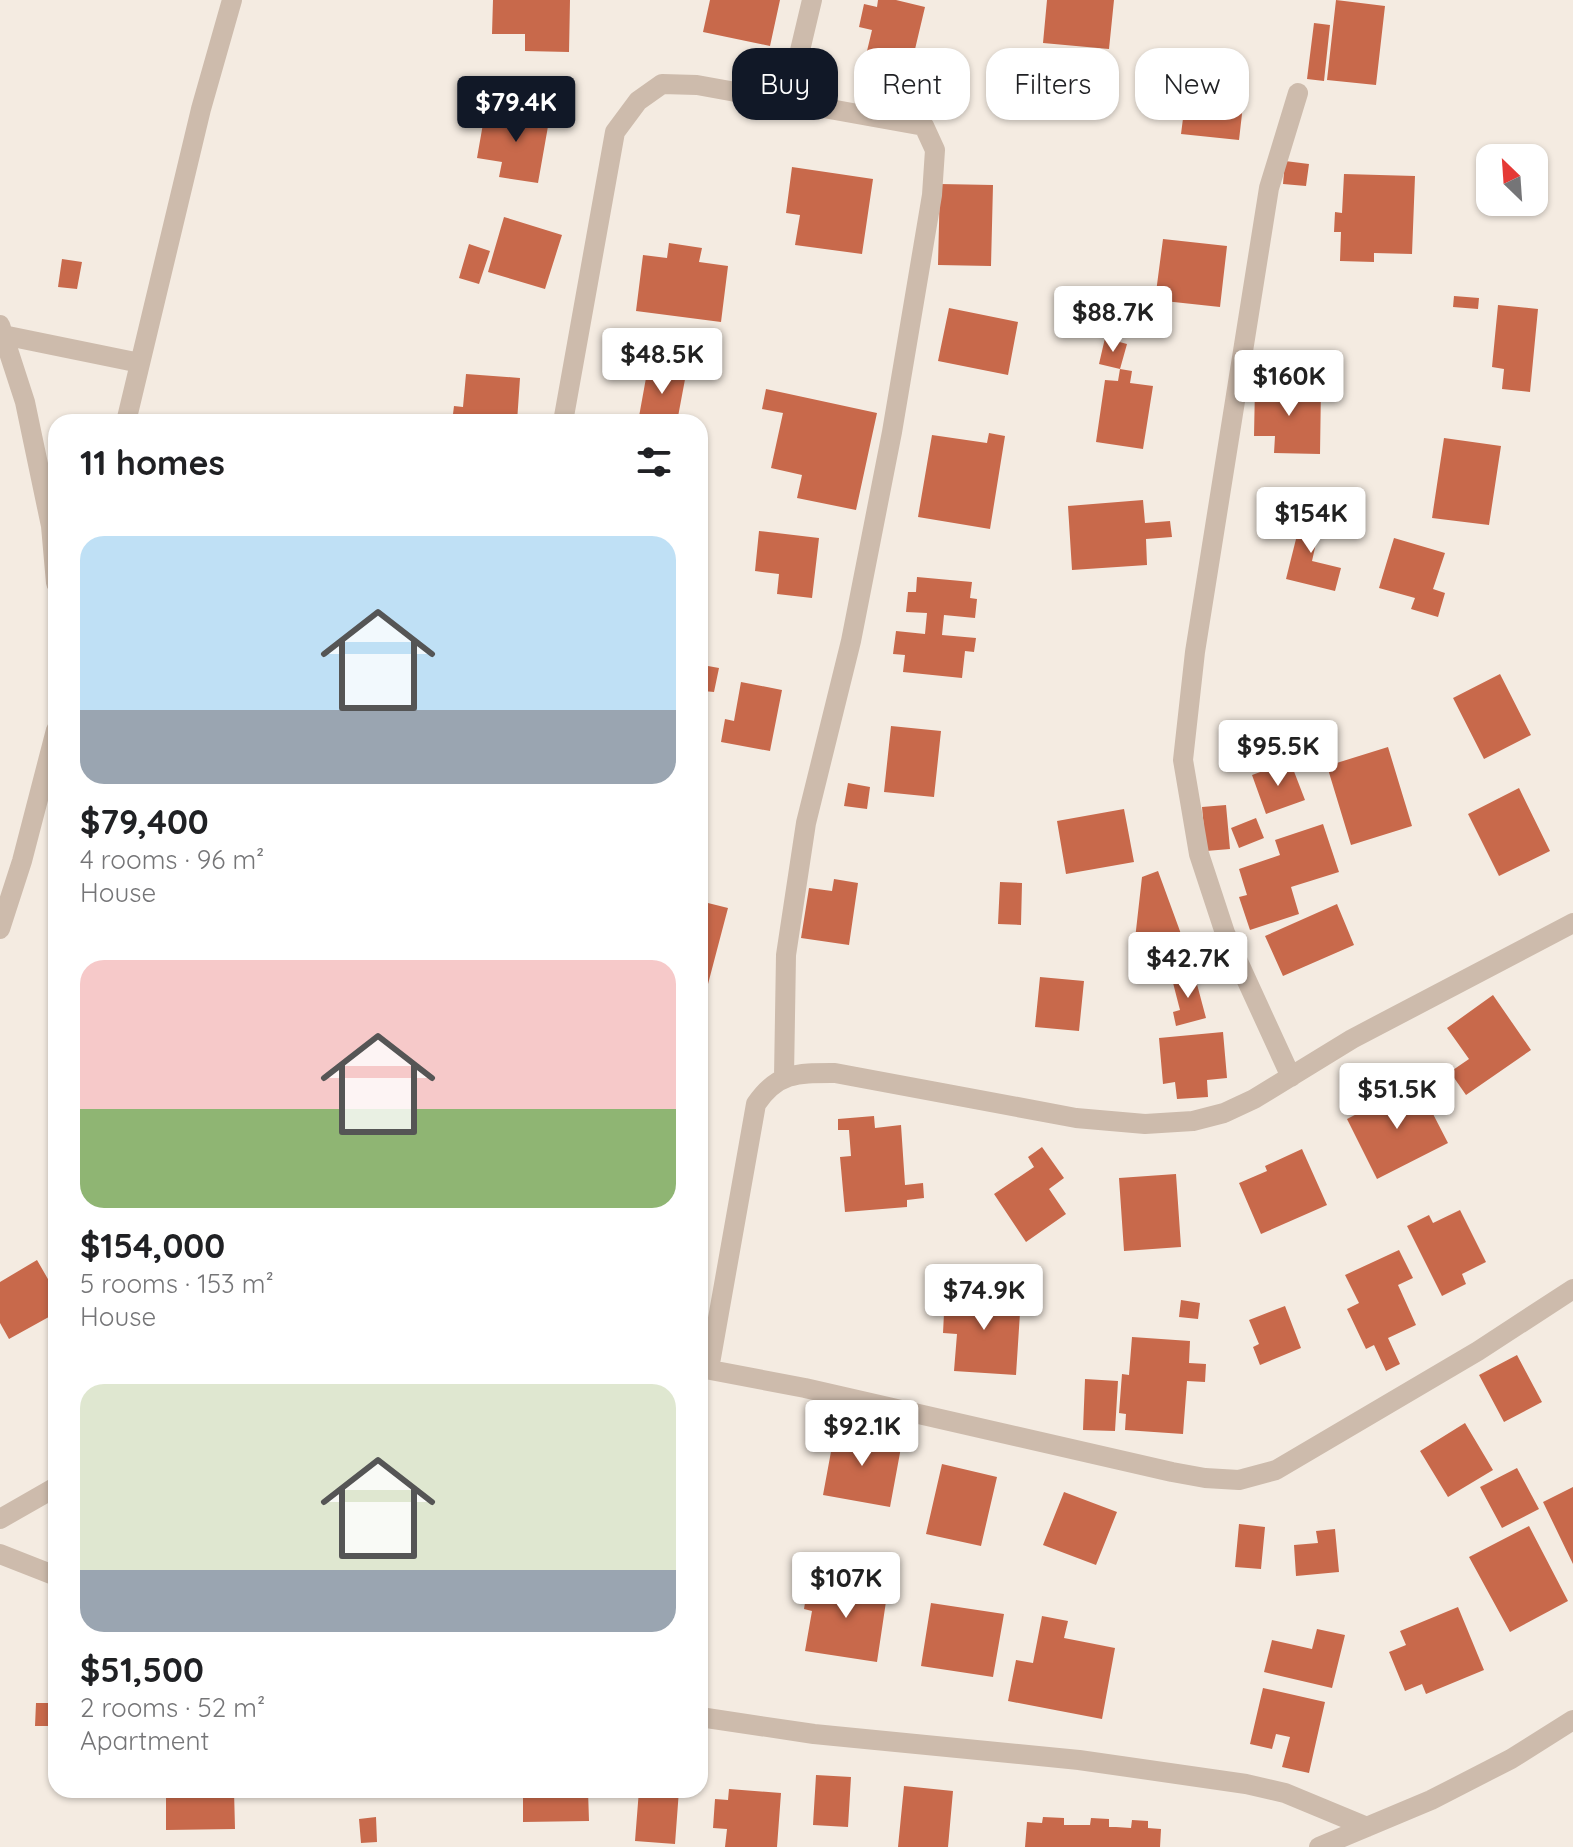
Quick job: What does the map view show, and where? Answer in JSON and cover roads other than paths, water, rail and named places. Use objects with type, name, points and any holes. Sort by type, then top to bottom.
[{"type":"street","points":[[128,414],[201,109],[232,0]]},
{"type":"street","points":[[801,48],[812,0]]},
{"type":"street","points":[[564,414],[615,132],[638,101],[662,84],[697,85],[732,91]]},
{"type":"street","points":[[1291,1077],[1225,933],[1199,854],[1183,760],[1195,652],[1269,188],[1298,93]]},
{"type":"street","points":[[784,1077],[786,955],[806,823],[851,641],[892,432],[932,195],[935,150],[924,126],[838,110]]},
{"type":"street","points":[[2,330],[140,363]]},
{"type":"street","points":[[2,330],[25,402],[48,512]]},
{"type":"street","points":[[0,929],[22,861],[48,761]]},
{"type":"street","points":[[708,1352],[756,1104],[769,1086],[784,1077],[835,1073],[1076,1118],[1145,1124],[1193,1121],[1224,1113],[1254,1099],[1352,1039],[1573,923]]},
{"type":"street","points":[[708,1369],[1172,1472],[1239,1480],[1276,1470],[1478,1351],[1573,1289]]},
{"type":"street","points":[[0,1519],[48,1492]]},
{"type":"street","points":[[0,1554],[48,1573]]},
{"type":"street","points":[[708,1718],[814,1734],[1079,1760],[1246,1784],[1285,1793],[1367,1827]]},
{"type":"street","points":[[1319,1847],[1431,1800],[1511,1759],[1573,1720]]}]
